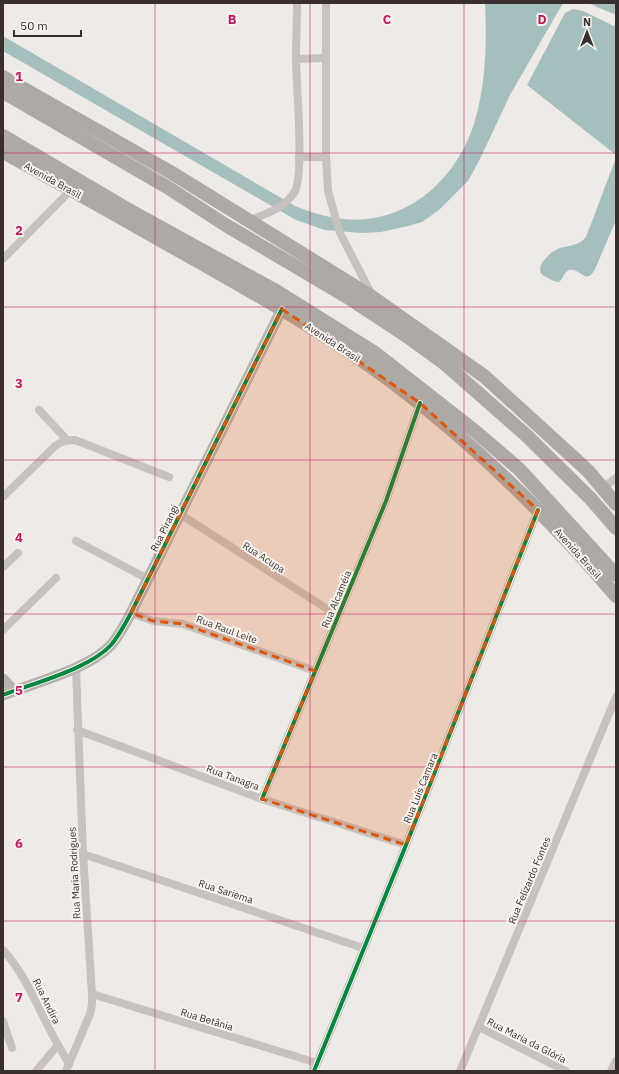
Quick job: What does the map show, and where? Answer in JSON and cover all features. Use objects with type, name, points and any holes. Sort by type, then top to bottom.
[{"type":"highway","points":[[3,77],[172,174],[372,296],[484,376],[574,458],[616,504]]},
{"type":"highway","points":[[3,92],[167,187],[224,224],[373,312],[411,339],[444,363],[526,434],[591,499],[616,528]]},
{"type":"highway","name":"Avenida Brasil","points":[[3,136],[134,213],[276,291],[375,353],[470,427],[519,469],[616,575]]},
{"type":"highway","name":"Avenida Brasil","points":[[3,152],[282,308],[374,369],[420,403],[497,470],[587,561],[616,596]]},
{"type":"highway","points":[[420,403],[458,427],[504,466],[550,511],[596,560],[616,575]]},
{"type":"street","points":[[248,221],[275,211],[295,191],[298,180],[299,157],[296,59],[297,3]]},
{"type":"street","points":[[326,3],[326,157],[328,191],[340,233],[372,296]]},
{"type":"street","points":[[296,59],[326,58]]},
{"type":"street","points":[[299,157],[326,157]]},
{"type":"street","points":[[3,259],[71,190]]},
{"type":"street","name":"Rua Pirangi","points":[[3,695],[89,662],[111,645],[119,635],[282,308]]},
{"type":"street","name":"Rua Alcaméia","points":[[262,798],[386,501],[420,403]]},
{"type":"street","points":[[39,410],[67,440]]},
{"type":"street","points":[[3,497],[55,446],[60,442],[67,440],[75,440],[169,477]]},
{"type":"street","points":[[602,488],[616,478]]},
{"type":"street","name":"Rua Luís Camara","points":[[315,1067],[406,845],[538,510]]},
{"type":"street","name":"Rua Acupa","points":[[180,514],[338,616]]},
{"type":"street","points":[[76,541],[148,579]]},
{"type":"street","points":[[3,567],[18,553]]},
{"type":"street","points":[[3,630],[56,578]]},
{"type":"street","name":"Rua Raul Leite","points":[[130,614],[153,621],[183,624],[315,671]]},
{"type":"street","name":"Rua Maria Rodrigues","points":[[67,1068],[90,1014],[92,1004],[77,730],[76,668]]},
{"type":"street","points":[[3,679],[14,691]]},
{"type":"street","name":"Rua Felizardo Fontes","points":[[460,1071],[616,697]]},
{"type":"street","name":"Rua Tanagra","points":[[77,730],[262,798],[406,845]]},
{"type":"street","name":"Rua Sariema","points":[[83,854],[363,948]]},
{"type":"street","name":"Rua Andira","points":[[3,950],[14,963],[28,985],[58,1045],[67,1068]]},
{"type":"street","name":"Rua Betânia","points":[[92,994],[315,1067]]},
{"type":"street","points":[[3,1021],[12,1048]]},
{"type":"street","name":"Rua Maria da Glória","points":[[479,1027],[566,1071]]},
{"type":"street","points":[[36,1071],[58,1045]]},
{"type":"street","points":[[611,1071],[616,1061]]},
{"type":"highlighted area","points":[[282,309],[420,403],[538,510],[406,845],[262,799],[315,671],[183,624],[153,621],[131,613]]},
{"type":"water","points":[[485,3],[563,3],[510,95],[468,181],[439,210],[422,222],[381,232],[362,233],[325,230],[296,220],[3,51],[3,36],[295,206],[339,219],[358,220],[386,215],[403,209],[434,188],[458,159],[474,124],[481,94],[486,49]]},
{"type":"water","points":[[588,3],[616,3],[616,15]]},
{"type":"water","points":[[573,9],[583,11],[614,26],[616,21],[616,155],[527,85],[565,13]]},
{"type":"water","points":[[616,158],[616,220],[596,267],[589,276],[583,275],[577,271],[569,270],[559,282],[553,281],[544,276],[540,269],[541,264],[548,256],[560,248],[581,242],[586,237]]},
{"type":"cycle path","points":[[3,695],[75,668],[101,654],[117,638],[131,613],[282,309]]},
{"type":"cycle path","points":[[262,799],[386,501],[420,403]]},
{"type":"cycle path","points":[[314,1071],[406,845],[538,510]]}]
